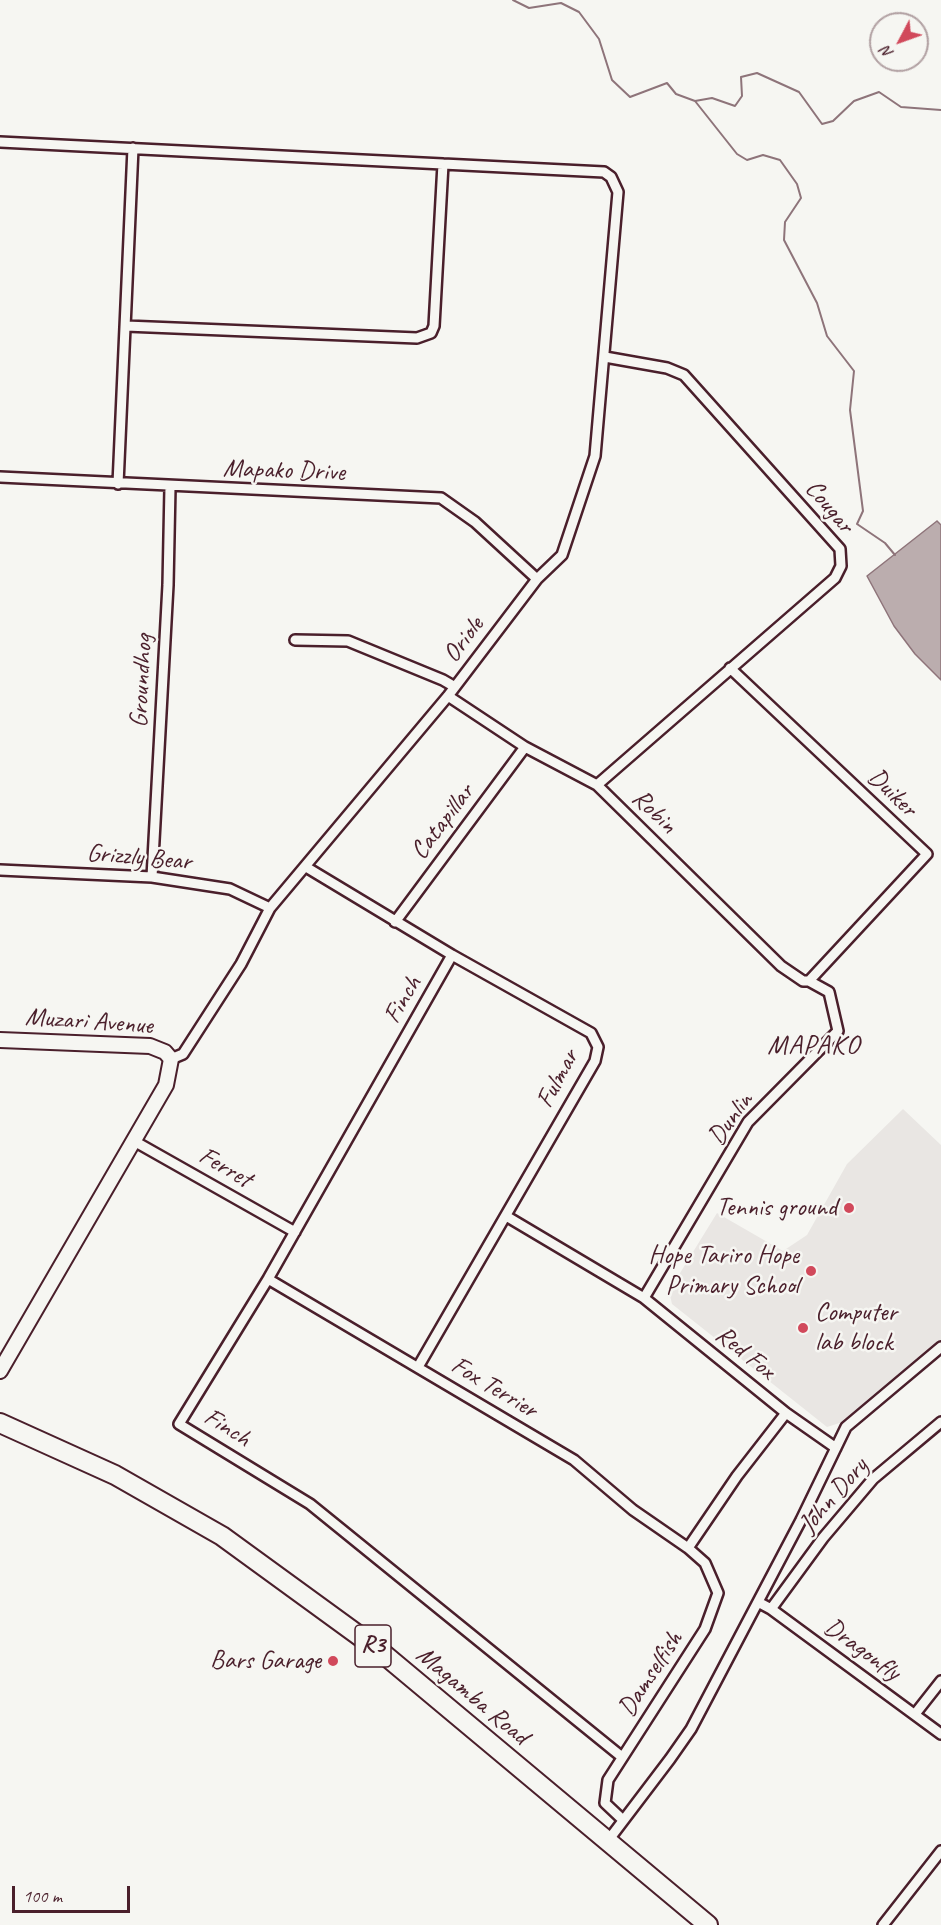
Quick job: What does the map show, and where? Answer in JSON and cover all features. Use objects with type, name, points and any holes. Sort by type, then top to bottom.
[{"type":"highway","name":"Magamba Road","points":[[0,1423],[115,1475],[222,1536],[380,1651],[708,1925]]},
{"type":"street","points":[[0,142],[444,164],[434,326],[431,333],[417,338],[126,326]]},
{"type":"street","points":[[118,484],[133,148]]},
{"type":"street","name":"Oriole","points":[[171,1059],[183,1054],[241,964],[270,908],[448,696],[537,579],[562,555],[595,456],[618,192],[611,177],[604,172],[444,164]]},
{"type":"street","name":"Cougar","points":[[597,785],[835,578],[841,566],[840,549],[684,375],[667,368],[605,357]]},
{"type":"street","name":"Mapako Drive","points":[[0,477],[170,487],[441,498],[475,522],[537,579]]},
{"type":"street","name":"Groundhog","points":[[152,877],[168,585],[170,487]]},
{"type":"street","points":[[296,640],[348,641],[455,687]]},
{"type":"street","name":"Duiker","points":[[730,668],[927,855],[809,981]]},
{"type":"street","name":"Robin","points":[[448,696],[525,747],[597,785],[781,966],[803,981],[809,981]]},
{"type":"street","name":"Catapillar","points":[[395,922],[525,747]]},
{"type":"street","name":"Fulmar","points":[[306,867],[395,922],[591,1033],[598,1047],[595,1061],[418,1367]]},
{"type":"street","name":"Grizzly Bear","points":[[0,870],[152,877],[230,888],[270,908]]},
{"type":"street","name":"Finch","points":[[452,955],[268,1279],[179,1424],[310,1504],[622,1757]]},
{"type":"street","name":"Dunlin","points":[[644,1298],[748,1122],[837,1031],[829,992],[809,981]]},
{"type":"street","name":"Muzari Avenue","points":[[0,1040],[150,1046],[165,1052],[171,1059]]},
{"type":"street","points":[[0,1371],[166,1085],[171,1059]]},
{"type":"street","name":"Ferret","points":[[134,1140],[294,1232]]},
{"type":"street","name":"Red Fox","points":[[506,1216],[644,1298],[786,1413],[836,1448]]},
{"type":"street","name":"Fox Terrier","points":[[268,1279],[574,1460],[633,1510],[688,1548]]},
{"type":"street","points":[[607,1842],[691,1730],[801,1520],[846,1427],[941,1347]]},
{"type":"street","points":[[688,1548],[737,1476],[786,1413]]},
{"type":"street","name":"John Dory","points":[[771,1609],[823,1538],[873,1479],[941,1422]]},
{"type":"street","name":"Damselfish","points":[[623,1820],[605,1803],[608,1780],[705,1629],[718,1593],[705,1563],[688,1548]]},
{"type":"street","name":"Dragonfly","points":[[758,1602],[771,1609],[941,1734]]},
{"type":"street","points":[[915,1714],[941,1681]]},
{"type":"street","points":[[883,1925],[941,1851]]},
{"type":"shaded area","points":[[937,521],[941,525],[941,680],[915,654],[894,626],[867,576]]},
{"type":"shaded area","name":"Hope Tariro Hope Primary School","points":[[903,1109],[941,1145],[941,1344],[849,1420],[827,1427],[672,1304],[669,1291],[717,1213],[783,1251],[807,1235],[847,1164]]},
{"type":"waterway","points":[[513,0],[529,8],[561,3],[579,12],[599,39],[612,80],[630,97],[667,83],[676,94],[695,101],[712,98],[735,106],[742,96],[741,77],[757,73],[799,92],[822,124],[833,121],[854,101],[879,92],[901,107],[941,110]]},
{"type":"waterway","points":[[695,101],[737,154],[747,160],[763,155],[780,160],[797,184],[801,198],[785,222],[784,240],[817,303],[827,336],[854,371],[850,410],[863,511],[857,524],[885,543],[895,555]]},
{"type":"place","name":"Tennis ground","points":[[849,1208]]},
{"type":"place","name":"Hope Tariro Hope Primary School","points":[[811,1271]]},
{"type":"place","name":"Computer lab block","points":[[803,1328]]},
{"type":"place","name":"Bars Garage","points":[[333,1661]]},
{"type":"district","name":"MAPAKO","points":[[814,1046]]}]
